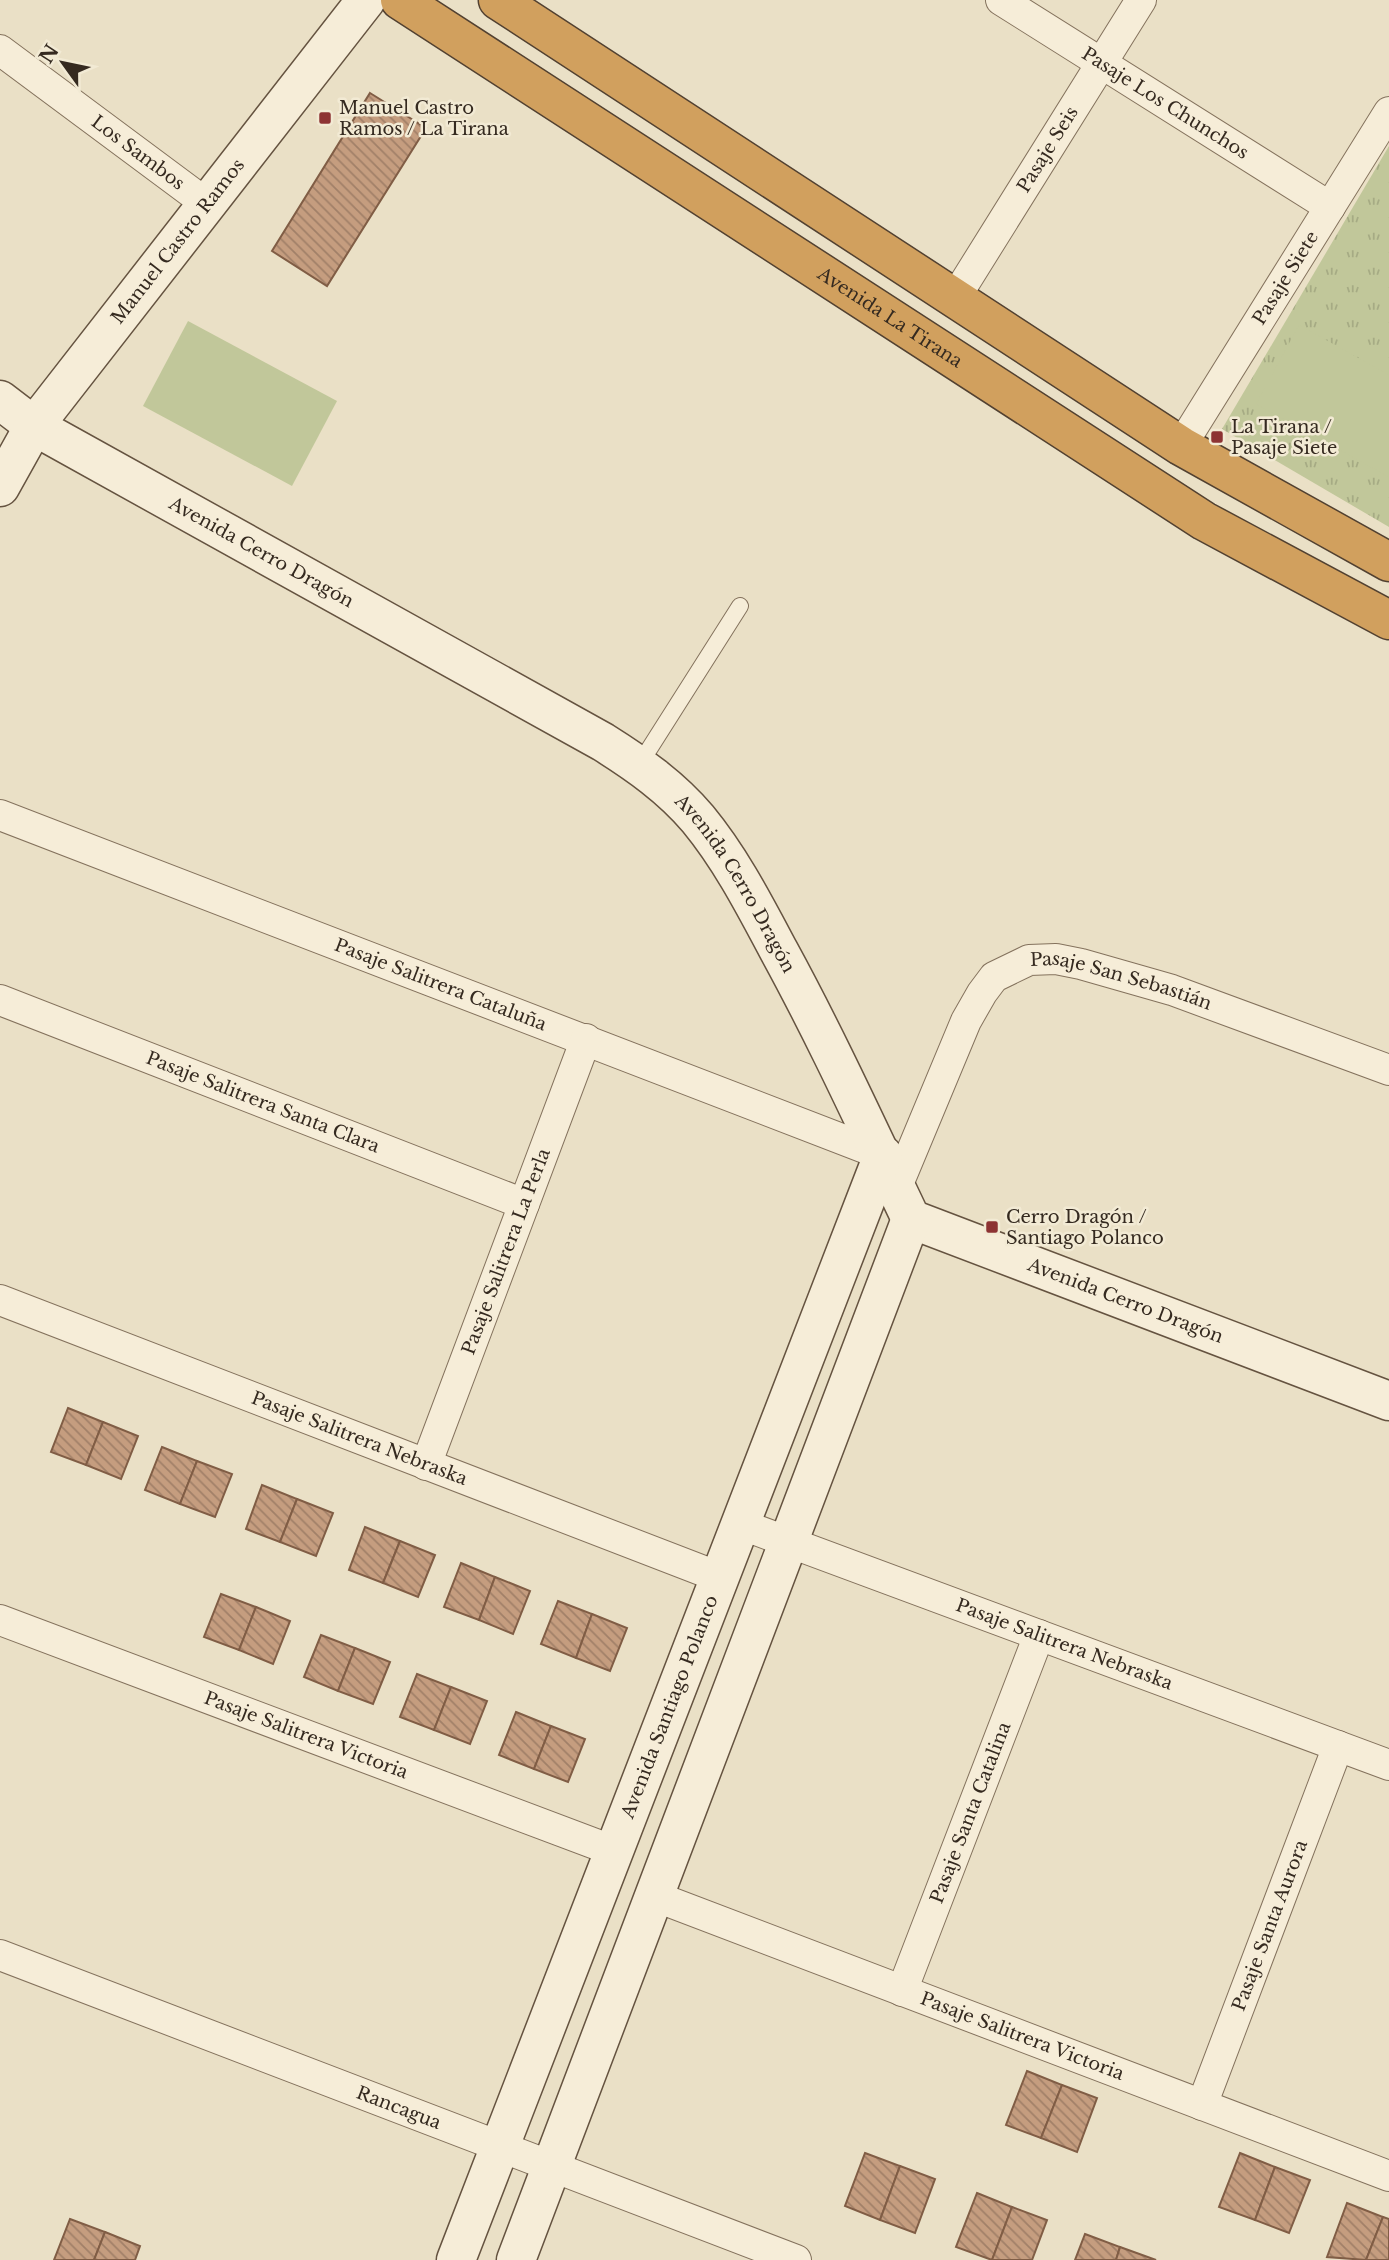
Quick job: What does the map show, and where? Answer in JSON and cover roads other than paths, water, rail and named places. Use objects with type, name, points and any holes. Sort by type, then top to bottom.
[{"type":"highway","name":"Avenida La Tirana","points":[[400,0],[1204,521],[1389,620]]},
{"type":"highway","points":[[498,0],[1181,446],[1389,562]]},
{"type":"street","name":"Manuel Castro Ramos","points":[[0,487],[34,426],[366,0]]},
{"type":"street","name":"Pasaje Los Chunchos","points":[[1001,0],[1330,207]]},
{"type":"street","name":"Pasaje Seis","points":[[955,298],[1141,0]]},
{"type":"street","name":"Los Sambos","points":[[0,50],[207,204]]},
{"type":"street","name":"Pasaje Siete","points":[[1181,446],[1389,112]]},
{"type":"street","name":"Avenida Cerro Dragón","points":[[0,400],[34,426],[639,765],[698,819],[720,850],[806,1001],[897,1188],[1389,1401]]},
{"type":"street","name":"Pasaje Salitrera Cataluña","points":[[0,815],[586,1039],[897,1188]]},
{"type":"street","name":"Pasaje San Sebastián","points":[[897,1188],[966,1021],[982,993],[994,976],[1030,960],[1056,959],[1081,964],[1172,990],[1389,1070]]},
{"type":"street","name":"Pasaje Salitrera Santa Clara","points":[[0,1000],[524,1204]]},
{"type":"street","name":"Pasaje Salitrera La Perla","points":[[426,1465],[586,1039]]},
{"type":"street","name":"Avenida Santiago Polanco","points":[[457,2260],[740,1524],[897,1188]]},
{"type":"street","points":[[516,2260],[788,1542],[897,1188]]},
{"type":"street","name":"Pasaje Salitrera Nebraska","points":[[2,1307],[719,1577]]},
{"type":"street","name":"Pasaje Salitrera Nebraska","points":[[740,1524],[1389,1765]]},
{"type":"street","name":"Pasaje Salitrera Victoria","points":[[0,1619],[614,1851]]},
{"type":"street","name":"Pasaje Santa Catalina","points":[[902,1991],[1039,1635]]},
{"type":"street","name":"Pasaje Santa Aurora","points":[[1202,2105],[1338,1746]]},
{"type":"street","name":"Pasaje Salitrera Victoria","points":[[654,1896],[1389,2176]]},
{"type":"street","name":"Rancagua","points":[[0,1955],[796,2260]]},
{"type":"lane","points":[[639,765],[740,606]]},
{"type":"place","name":"Manuel Castro Ramos / La Tirana","points":[[325,118]]},
{"type":"place","name":"La Tirana / Pasaje Siete","points":[[1217,437]]},
{"type":"place","name":"Cerro Dragón / Santiago Polanco","points":[[992,1227]]}]
